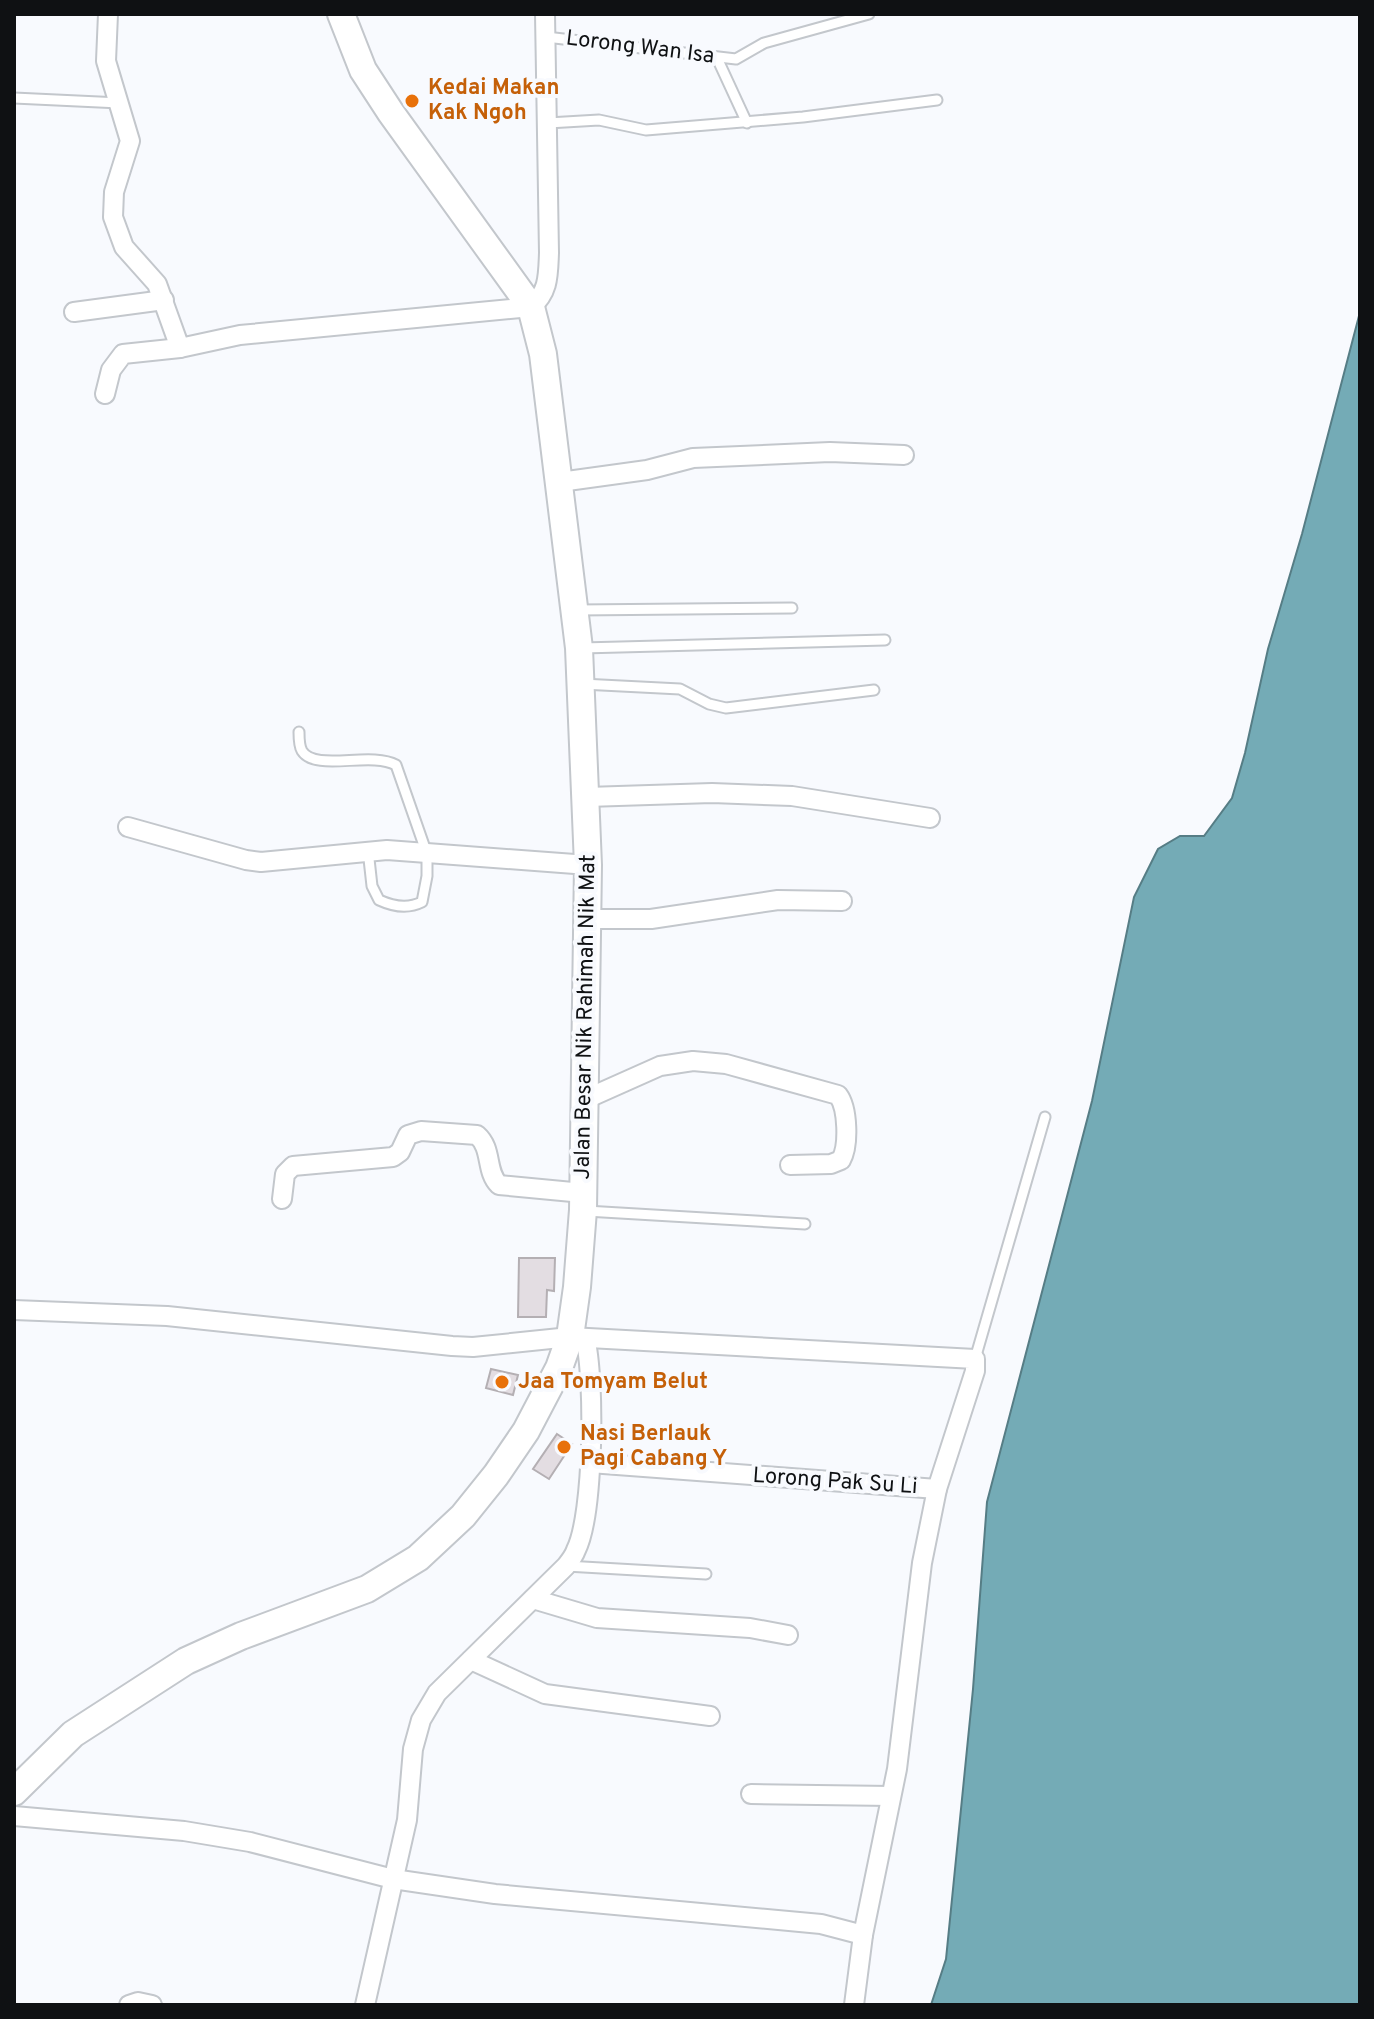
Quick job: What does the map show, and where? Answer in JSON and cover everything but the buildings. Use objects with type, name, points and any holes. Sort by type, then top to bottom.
[{"type":"street","points":[[108,14],[106,61],[130,141],[114,192],[113,217],[124,247],[157,284],[180,348]]},
{"type":"street","name":"Jalan Besar Nik Rahimah Nik Mat","points":[[14,1792],[73,1734],[186,1661],[241,1636],[367,1589],[418,1558],[463,1516],[496,1475],[578,1337],[586,1099],[587,797],[579,648],[543,354],[531,307],[370,81],[341,14]]},
{"type":"street","name":"Lorong Wan Isa","points":[[531,307],[541,299],[548,279],[545,14]]},
{"type":"street","points":[[74,312],[164,300]]},
{"type":"street","points":[[105,394],[111,370],[123,354],[180,348],[240,335],[531,307]]},
{"type":"street","points":[[560,482],[647,470],[705,457],[830,452],[904,455]]},
{"type":"street","points":[[587,797],[712,793],[792,796],[930,818]]},
{"type":"street","points":[[128,827],[261,862],[368,850],[588,865]]},
{"type":"street","points":[[588,919],[651,919],[778,900],[842,901]]},
{"type":"street","points":[[586,1099],[660,1066],[693,1061],[726,1064],[838,1095],[844,1105],[845,1150],[841,1160],[831,1164],[790,1165]]},
{"type":"street","points":[[282,1199],[285,1174],[293,1166],[393,1157],[400,1152],[408,1135],[421,1131],[477,1135],[488,1149],[491,1171],[499,1185],[583,1202]]},
{"type":"street","points":[[14,1310],[167,1316],[452,1346],[473,1347],[578,1337],[975,1359],[975,1371],[937,1489],[922,1563],[897,1769],[863,1935],[854,2005]]},
{"type":"street","points":[[365,2005],[407,1820],[413,1749],[421,1720],[437,1693],[566,1566],[577,1549],[590,1463],[590,1356],[578,1337]]},
{"type":"street","name":"Lorong Pak Su Li","points":[[590,1463],[937,1489]]},
{"type":"street","points":[[533,1599],[597,1618],[753,1628],[788,1635]]},
{"type":"street","points":[[471,1660],[545,1694],[710,1716]]},
{"type":"street","points":[[751,1794],[891,1796]]},
{"type":"street","points":[[14,1816],[184,1831],[250,1842],[393,1879],[495,1894],[821,1924],[863,1935]]},
{"type":"street","points":[[129,2005],[138,2002],[152,2005]]},
{"type":"lane","name":"Lorong Wan Isa","points":[[546,37],[739,59],[764,43],[869,14]]},
{"type":"lane","points":[[717,58],[747,123]]},
{"type":"lane","points":[[14,98],[120,103]]},
{"type":"lane","points":[[548,123],[599,120],[646,130],[747,123],[937,100]]},
{"type":"lane","points":[[573,610],[792,608]]},
{"type":"lane","points":[[579,648],[885,640]]},
{"type":"lane","points":[[582,684],[680,689],[709,704],[726,708],[874,690]]},
{"type":"lane","points":[[299,732],[300,749],[306,756],[320,761],[377,758],[396,765],[427,854],[422,902],[407,907],[379,900],[372,886],[368,850]]},
{"type":"lane","points":[[975,1359],[1045,1117]]},
{"type":"lane","points":[[583,1202],[805,1224]]},
{"type":"lane","points":[[566,1566],[706,1574]]},
{"type":"water","points":[[1360,312],[1360,2005],[931,2005],[946,1959],[973,1689],[987,1502],[1092,1101],[1134,897],[1158,849],[1180,836],[1204,836],[1232,798],[1268,649],[1302,534]]},
{"type":"place","name":"Kedai Makan Kak Ngoh","points":[[412,101]]},
{"type":"place","name":"Jaa Tomyam Belut","points":[[502,1382]]},
{"type":"place","name":"Nasi Berlauk Pagi Cabang Y","points":[[564,1447]]}]
